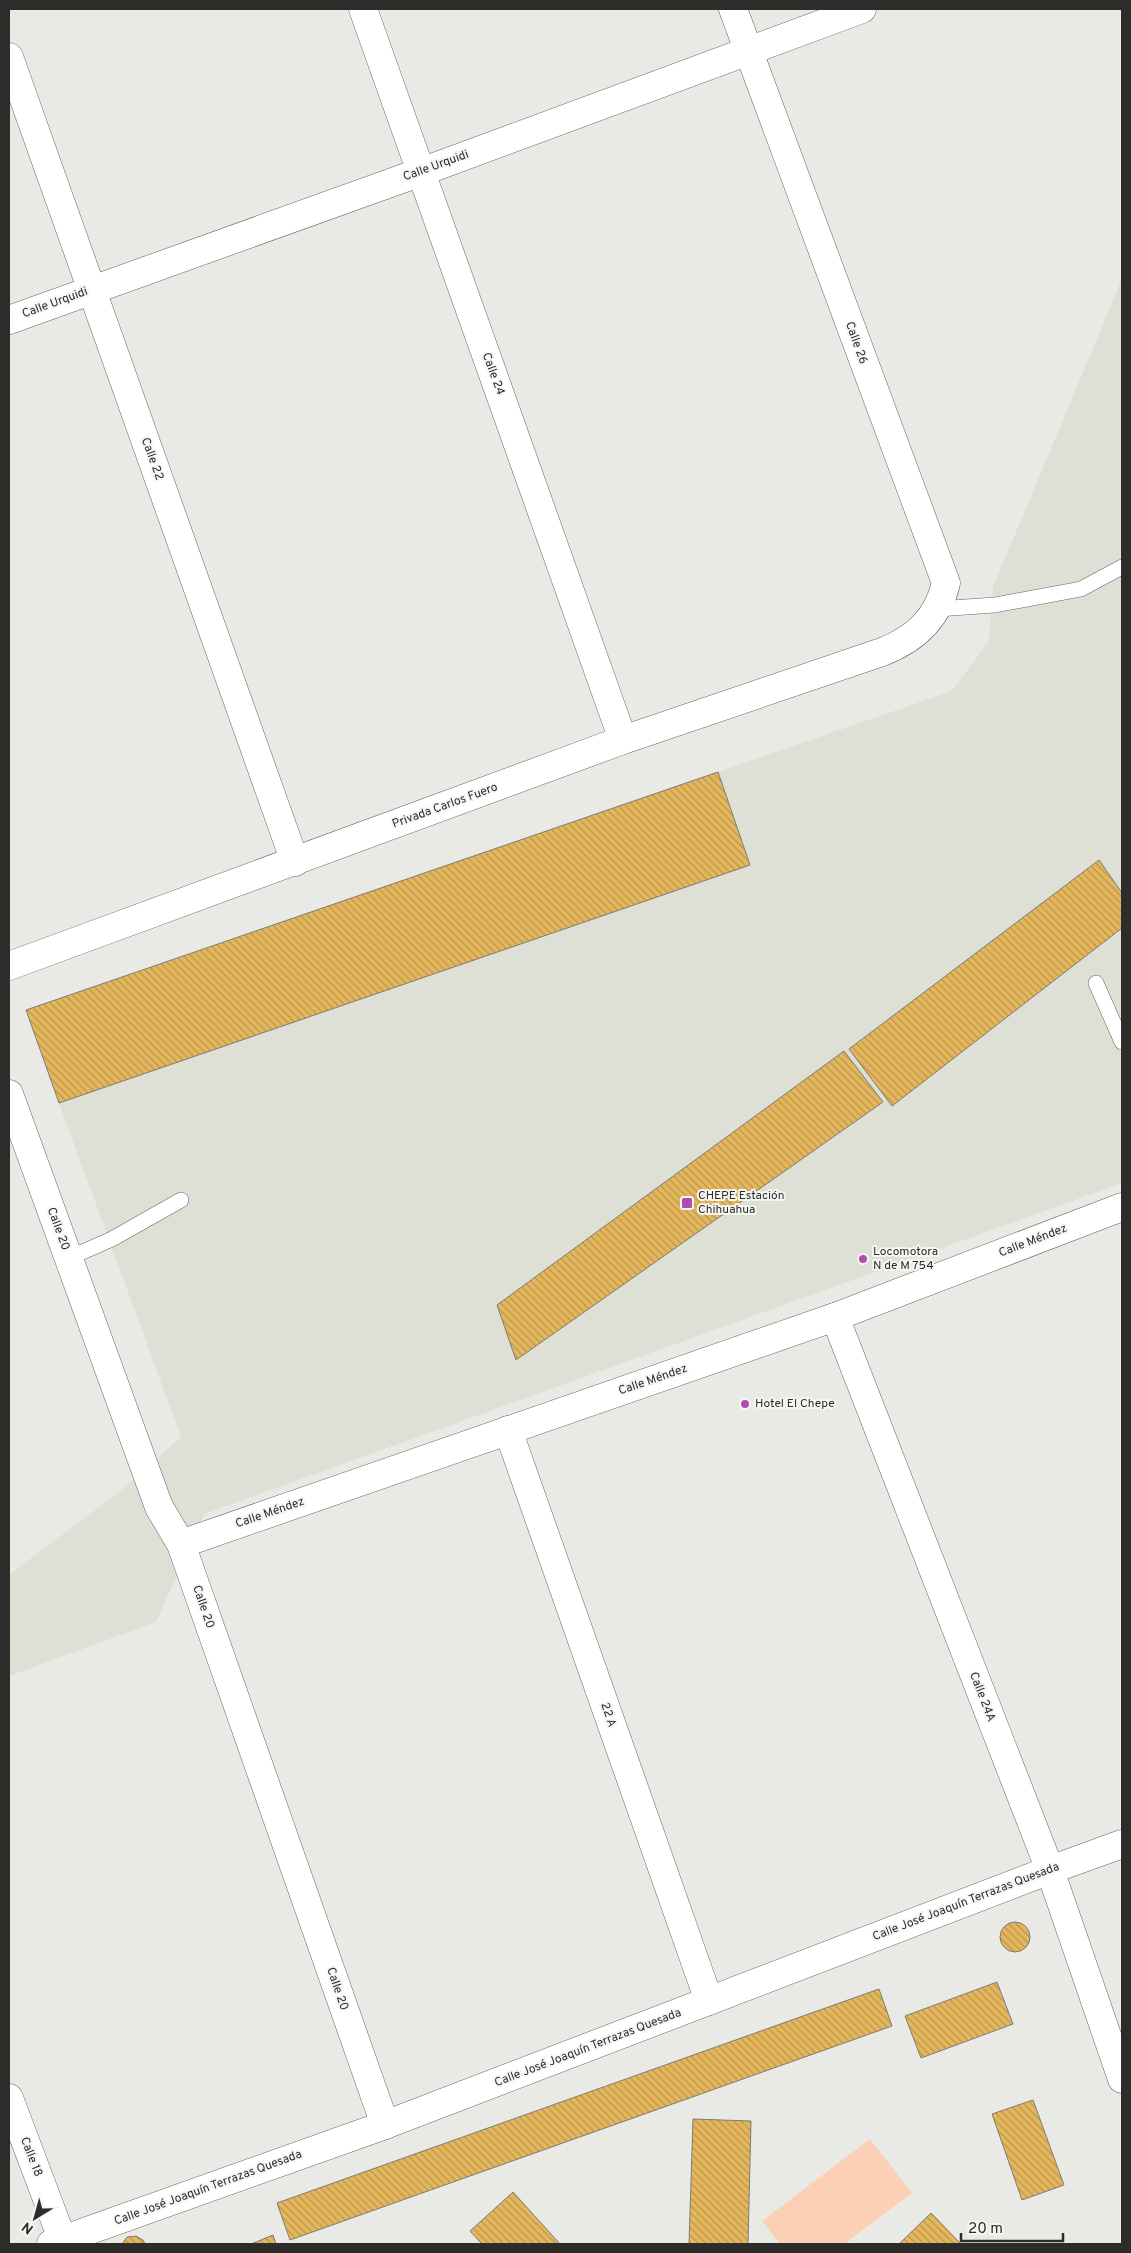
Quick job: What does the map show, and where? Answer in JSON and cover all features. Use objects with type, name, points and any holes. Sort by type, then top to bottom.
[{"type":"street","name":"Calle 24","points":[[363,9],[623,740]]},
{"type":"street","name":"Calle 26","points":[[733,9],[946,583],[937,609],[926,625],[911,639],[882,652]]},
{"type":"street","name":"Calle Urquidi","points":[[9,320],[421,172],[862,9]]},
{"type":"street","name":"Calle 22","points":[[9,57],[295,862]]},
{"type":"street","name":"Privada Carlos Fuero","points":[[9,966],[623,740],[882,652]]},
{"type":"street","name":"Calle 20","points":[[9,1094],[159,1507],[181,1544],[385,2125]]},
{"type":"street","name":"Calle Méndez","points":[[181,1544],[835,1317],[1122,1207]]},
{"type":"street","name":"Calle 24A","points":[[835,1317],[1050,1870],[1122,2079]]},
{"type":"street","name":"22 A","points":[[508,1430],[709,2001]]},
{"type":"street","name":"Calle José Joaquín Terrazas Quesada","points":[[59,2243],[385,2125],[1122,1844]]},
{"type":"street","name":"Calle 18","points":[[9,2098],[59,2243]]},
{"type":"lane","points":[[937,609],[995,605],[1081,589],[1122,567]]},
{"type":"lane","points":[[1096,983],[1122,1042]]},
{"type":"lane","points":[[69,1258],[112,1239],[181,1200]]},
{"type":"shaded area","points":[[1122,279],[1122,1183],[204,1514],[156,1622],[9,1676],[9,1575],[118,1493],[181,1437],[59,1103],[750,865],[718,772],[952,691],[989,641],[993,587]]},
{"type":"shaded area","points":[[870,2139],[912,2193],[844,2244],[780,2244],[762,2221]]},
{"type":"building","points":[[718,772],[750,865],[59,1103],[26,1010]]},
{"type":"building","points":[[1099,860],[1122,893],[1122,928],[892,1106],[849,1049]]},
{"type":"building","name":"CHEPE Estación Chihuahua","points":[[844,1051],[883,1102],[516,1360],[497,1305]]},
{"type":"building","points":[[1015,1922],[1026,1926],[1030,1937],[1026,1948],[1015,1952],[1004,1948],[1000,1937],[1004,1926]]},
{"type":"building","points":[[997,1982],[1013,2024],[921,2058],[905,2016]]},
{"type":"building","points":[[879,1989],[892,2026],[290,2240],[277,2203]]},
{"type":"building","points":[[1033,2100],[1064,2185],[1022,2200],[992,2114]]},
{"type":"building","points":[[693,2119],[751,2121],[748,2244],[689,2244]]},
{"type":"building","points":[[513,2192],[560,2244],[482,2244],[470,2231]]},
{"type":"building","points":[[931,2213],[961,2244],[899,2244]]},
{"type":"building","points":[[273,2235],[276,2244],[251,2244]]},
{"type":"building","points":[[136,2236],[143,2240],[145,2244],[122,2244],[127,2237]]},
{"type":"place","name":"CHEPE Estación Chihuahua","points":[[687,1203]]},
{"type":"place","name":"Locomotora N de M 754","points":[[863,1259]]},
{"type":"place","name":"Hotel El Chepe","points":[[745,1404]]}]
